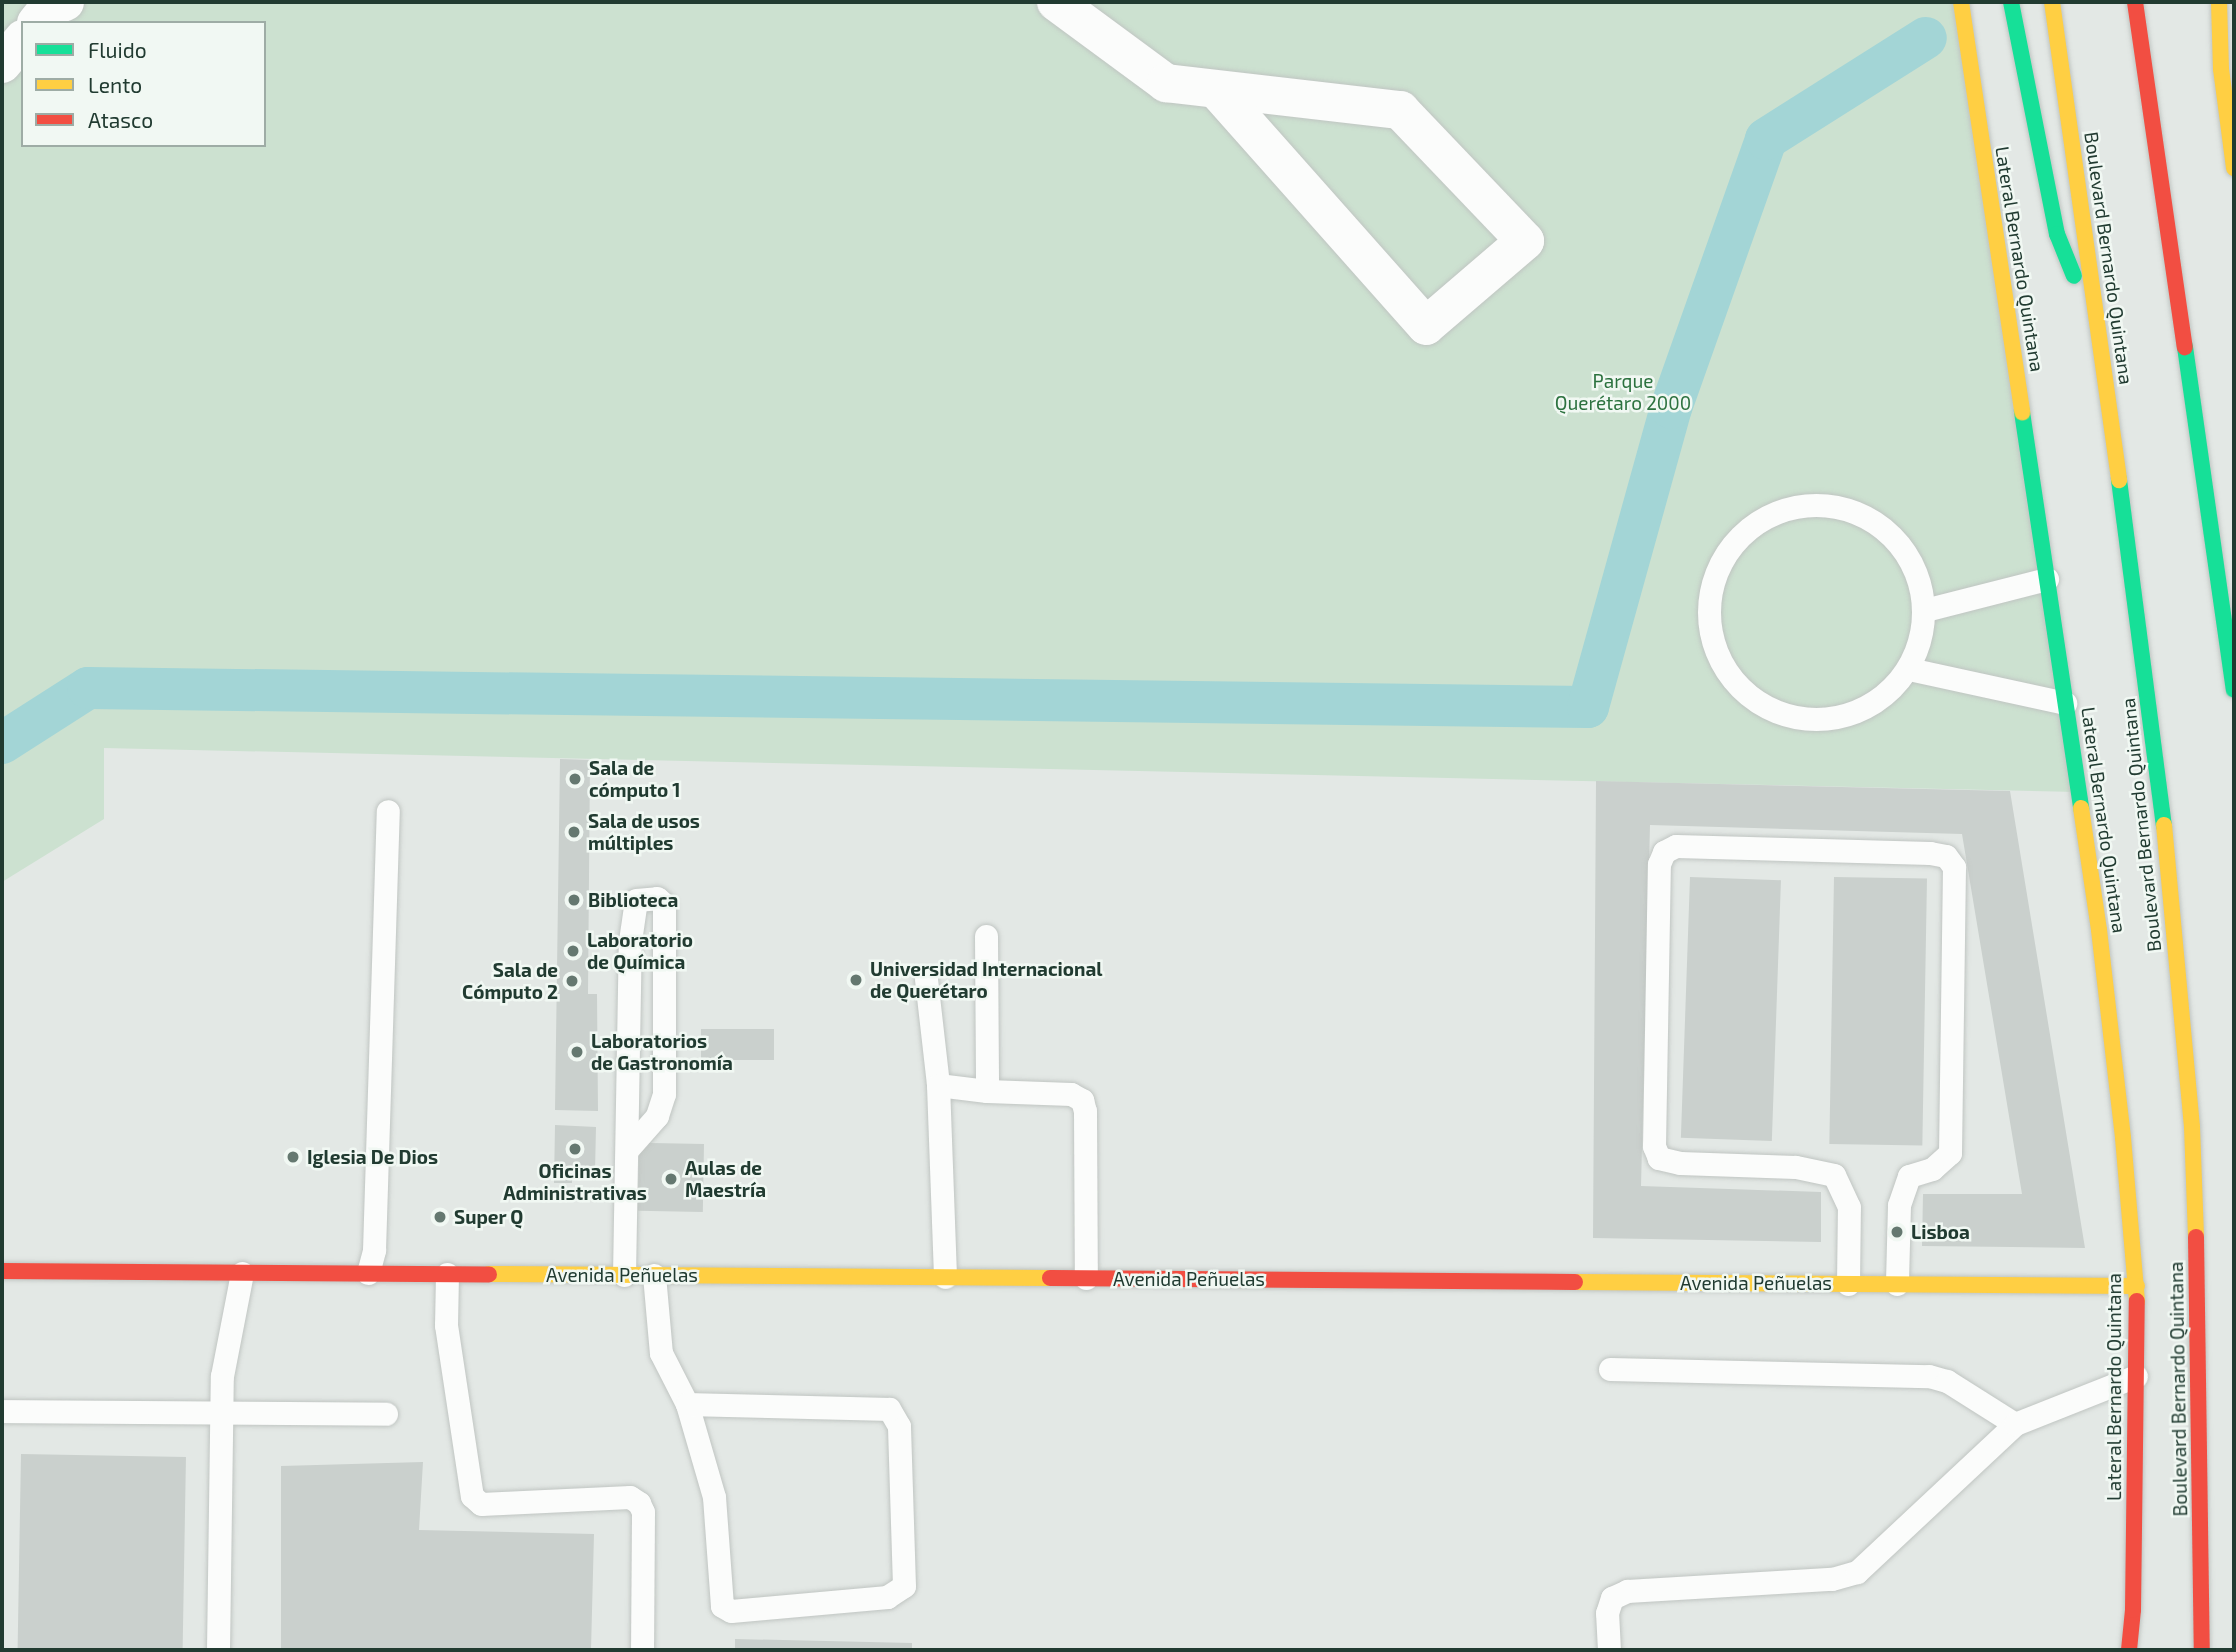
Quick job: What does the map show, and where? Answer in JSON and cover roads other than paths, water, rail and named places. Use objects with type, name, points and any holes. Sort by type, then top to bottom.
[{"type":"street","points":[[1056,2],[1166,83],[1217,91],[1401,110],[1525,241],[1426,326],[1217,91]]},
{"type":"street","points":[[2011,2],[2057,234],[2099,342]]},
{"type":"street","name":"Boulevard Bernardo Quintana","points":[[2052,2],[2159,768],[2192,1127],[2200,1358],[2202,1650]]},
{"type":"street","points":[[2135,2],[2147,41]]},
{"type":"street","points":[[2152,2],[2147,41],[2155,148],[2234,690]]},
{"type":"street","points":[[2220,2],[2221,69],[2234,168]]},
{"type":"street","name":"Lateral Bernardo Quintana","points":[[1961,5],[2099,930],[2137,1286],[2133,1610],[2129,1650]]},
{"type":"street","points":[[2,64],[21,41]]},
{"type":"street","name":"Avenida Peñuelas","points":[[2,1271],[2137,1286]]},
{"type":"lane","points":[[1820,503],[1862,513],[1909,555],[1924,610],[1909,669],[1875,705],[1828,722],[1766,711],[1718,662],[1706,608],[1729,544],[1772,511],[1820,503]]},
{"type":"lane","points":[[1924,610],[2047,579]]},
{"type":"lane","points":[[1909,669],[2065,703]]},
{"type":"lane","points":[[368,1273],[374,1250],[388,811]]},
{"type":"lane","points":[[1848,1284],[1849,1206],[1834,1175],[1795,1167],[1680,1163],[1659,1158],[1654,1146],[1659,864],[1664,852],[1676,846],[1930,853],[1946,856],[1954,867],[1950,1153],[1932,1169],[1909,1176],[1899,1205],[1897,1284]]},
{"type":"lane","points":[[624,1275],[630,953],[634,903],[640,897],[657,898],[664,904],[664,1094],[657,1116],[627,1150]]},
{"type":"lane","points":[[986,936],[988,1091]]},
{"type":"lane","points":[[926,979],[938,1085],[945,1277]]},
{"type":"lane","points":[[938,1085],[988,1091],[1071,1094],[1082,1100],[1085,1111],[1086,1278]]},
{"type":"lane","points":[[218,1650],[222,1376],[242,1273]]},
{"type":"lane","points":[[446,1274],[446,1325],[472,1496],[481,1504],[630,1497],[639,1503],[643,1512],[642,1649]]},
{"type":"lane","points":[[654,1275],[661,1353],[687,1404],[714,1497],[722,1606],[731,1611],[887,1597],[904,1586],[898,1426],[889,1409],[687,1404]]},
{"type":"lane","points":[[1610,1369],[1929,1376],[1947,1381],[2015,1424]]},
{"type":"lane","points":[[1609,1650],[1607,1613],[1612,1598],[1627,1591],[1832,1579],[1857,1572],[2015,1424],[2136,1376]]},
{"type":"lane","points":[[2,1411],[387,1414]]},
{"type":"waterway","points":[[2,743],[88,688],[1588,707],[1671,408],[1766,139],[1926,38]]},
{"type":"place","name":"Sala de cómputo 1","points":[[575,779]]},
{"type":"place","name":"Sala de usos múltiples","points":[[574,832]]},
{"type":"place","name":"Biblioteca","points":[[574,900]]},
{"type":"place","name":"Laboratorio de Química","points":[[573,951]]},
{"type":"place","name":"Universidad Internacional de Querétaro","points":[[856,980]]},
{"type":"place","name":"Sala de Cómputo 2","points":[[572,981]]},
{"type":"place","name":"Laboratorios de Gastronomía","points":[[577,1052]]},
{"type":"place","name":"Oficinas Administrativas","points":[[575,1149]]},
{"type":"place","name":"Iglesia De Dios","points":[[293,1157]]},
{"type":"place","name":"Aulas de Maestría","points":[[671,1179]]},
{"type":"place","name":"Super Q","points":[[440,1217]]},
{"type":"place","name":"Lisboa","points":[[1897,1232]]},
{"type":"park label","name":"Parque Querétaro 2000","points":[[1623,392]]}]
